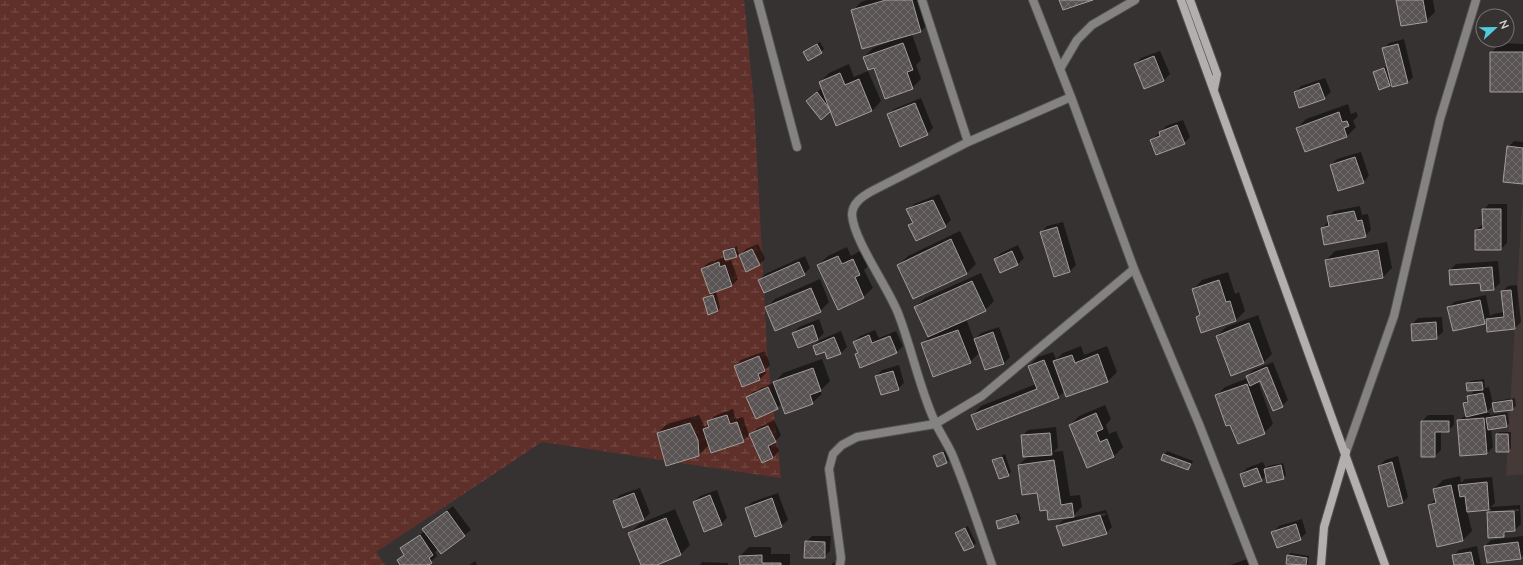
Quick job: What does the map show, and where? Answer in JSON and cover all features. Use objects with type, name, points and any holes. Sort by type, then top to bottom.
[{"type":"street","points":[[758,0],[796,147]]},
{"type":"street","points":[[922,0],[968,142]]},
{"type":"street","points":[[1033,0],[1072,97],[1134,269],[1199,424],[1254,565]]},
{"type":"street","points":[[1060,69],[1077,40],[1092,25],[1135,0]]},
{"type":"street","points":[[1181,0],[1346,452],[1385,565]]},
{"type":"street","points":[[1190,0],[1217,74],[1214,90]]},
{"type":"street","points":[[1321,565],[1324,527],[1346,452],[1394,316],[1440,118],[1476,0]]},
{"type":"street","points":[[992,565],[962,477],[944,437],[935,424],[898,313],[861,242],[854,226],[852,214],[854,205],[862,197],[968,142],[1072,97]]},
{"type":"street","points":[[840,565],[841,558],[829,469],[833,454],[842,445],[857,437],[935,424],[982,396],[1134,269]]},
{"type":"shaded area","points":[[1523,190],[1523,474],[1506,476]]},
{"type":"green space","points":[[0,0],[744,0],[754,103],[767,351],[781,478],[542,442],[376,552],[385,565],[0,565]]},
{"type":"building","points":[[886,0],[912,0],[921,32],[862,49],[851,10]]},
{"type":"building","points":[[1059,0],[1093,0],[1063,10]]},
{"type":"building","points":[[1396,0],[1423,0],[1427,22],[1401,26]]},
{"type":"building","points":[[903,43],[913,70],[907,72],[913,89],[885,99],[874,68],[868,70],[863,57]]},
{"type":"building","points":[[817,44],[822,53],[808,61],[803,52]]},
{"type":"building","points":[[1398,44],[1408,83],[1392,87],[1382,48]]},
{"type":"building","points":[[1490,52],[1523,52],[1523,92],[1490,92]]},
{"type":"building","points":[[1154,56],[1164,81],[1144,89],[1134,64]]},
{"type":"building","points":[[1384,68],[1390,86],[1379,90],[1373,72]]},
{"type":"building","points":[[840,73],[845,85],[859,79],[872,111],[836,126],[819,82]]},
{"type":"building","points":[[1319,83],[1325,99],[1299,108],[1294,92]]},
{"type":"building","points":[[817,92],[831,111],[821,120],[806,101]]},
{"type":"building","points":[[915,103],[928,135],[900,147],[887,114]]},
{"type":"building","points":[[1339,112],[1342,122],[1347,121],[1349,126],[1344,128],[1347,137],[1305,152],[1296,128]]},
{"type":"building","points":[[1177,125],[1185,144],[1156,155],[1150,140],[1160,136],[1159,132]]},
{"type":"building","points":[[1507,146],[1523,148],[1523,184],[1503,182]]},
{"type":"building","points":[[1355,157],[1364,183],[1338,191],[1330,165]]},
{"type":"building","points":[[933,200],[946,227],[916,241],[908,225],[913,223],[906,209]]},
{"type":"building","points":[[1482,209],[1501,209],[1501,250],[1475,250],[1475,230],[1483,229]]},
{"type":"building","points":[[1354,211],[1357,221],[1362,220],[1366,237],[1324,245],[1321,228],[1329,226],[1327,216]]},
{"type":"building","points":[[1057,227],[1070,272],[1054,277],[1040,232]]},
{"type":"building","points":[[951,239],[967,274],[913,299],[897,265]]},
{"type":"building","points":[[734,248],[737,257],[725,260],[723,251]]},
{"type":"building","points":[[752,249],[760,265],[746,272],[739,255]]},
{"type":"building","points":[[1378,250],[1383,278],[1330,287],[1325,260]]},
{"type":"building","points":[[1012,251],[1018,265],[1000,273],[994,259]]},
{"type":"building","points":[[838,256],[842,264],[853,259],[860,275],[855,277],[864,298],[838,310],[817,265]]},
{"type":"building","points":[[719,262],[720,267],[725,265],[732,286],[710,294],[701,269]]},
{"type":"building","points":[[799,262],[805,275],[764,293],[758,280]]},
{"type":"building","points":[[1492,267],[1494,290],[1481,291],[1480,283],[1450,285],[1449,270]]},
{"type":"building","points":[[1219,280],[1226,302],[1230,301],[1236,321],[1201,333],[1196,317],[1200,315],[1192,289]]},
{"type":"building","points":[[972,281],[986,311],[928,337],[914,307]]},
{"type":"building","points":[[811,288],[821,312],[775,331],[765,307]]},
{"type":"building","points":[[1511,290],[1515,329],[1487,332],[1486,319],[1504,317],[1501,291]]},
{"type":"building","points":[[713,295],[718,311],[708,315],[703,298]]},
{"type":"building","points":[[1480,300],[1485,324],[1453,331],[1447,307]]},
{"type":"building","points":[[1436,322],[1437,339],[1412,341],[1411,324]]},
{"type":"building","points":[[1249,323],[1264,363],[1231,376],[1216,336]]},
{"type":"building","points":[[813,325],[818,340],[798,348],[792,333]]},
{"type":"building","points":[[958,330],[971,363],[933,377],[921,343]]},
{"type":"building","points":[[993,332],[1004,364],[985,370],[974,339]]},
{"type":"building","points":[[869,335],[872,343],[890,336],[897,353],[860,368],[855,354],[858,353],[853,342]]},
{"type":"building","points":[[834,337],[841,354],[827,359],[825,352],[816,355],[813,346]]},
{"type":"building","points":[[1098,354],[1108,382],[1066,397],[1053,361],[1072,355],[1075,363]]},
{"type":"building","points":[[759,356],[765,371],[758,374],[760,380],[742,387],[734,366]]},
{"type":"building","points":[[1044,360],[1059,398],[977,430],[971,415],[1037,389],[1028,366]]},
{"type":"building","points":[[1267,367],[1283,407],[1273,411],[1260,381],[1250,386],[1246,376]]},
{"type":"building","points":[[813,368],[821,391],[810,395],[813,404],[785,414],[773,382]]},
{"type":"building","points":[[893,371],[899,390],[881,395],[875,376]]},
{"type":"building","points":[[1482,382],[1483,390],[1467,391],[1466,383]]},
{"type":"building","points":[[1247,384],[1265,434],[1238,444],[1230,425],[1226,426],[1215,395]]},
{"type":"building","points":[[768,387],[778,409],[756,419],[746,397]]},
{"type":"building","points":[[1483,393],[1487,412],[1466,417],[1463,403],[1468,402],[1467,396]]},
{"type":"building","points":[[1512,400],[1513,410],[1494,412],[1492,403]]},
{"type":"building","points":[[1096,413],[1103,429],[1096,432],[1100,442],[1107,439],[1114,457],[1087,468],[1069,425]]},
{"type":"building","points":[[727,415],[730,424],[737,422],[744,442],[711,453],[703,429],[709,427],[707,421]]},
{"type":"building","points":[[1505,415],[1507,427],[1488,430],[1486,418]]},
{"type":"building","points":[[1484,418],[1487,454],[1460,456],[1457,420]]},
{"type":"building","points":[[1421,421],[1449,421],[1449,432],[1435,432],[1435,457],[1421,457]]},
{"type":"building","points":[[690,423],[698,440],[699,456],[666,466],[657,433]]},
{"type":"building","points":[[768,426],[776,442],[768,446],[773,458],[762,463],[749,434]]},
{"type":"building","points":[[1050,433],[1052,455],[1023,457],[1021,435]]},
{"type":"building","points":[[1496,434],[1508,434],[1509,452],[1496,452]]},
{"type":"building","points":[[943,452],[947,463],[937,467],[933,456]]},
{"type":"building","points":[[1163,454],[1191,464],[1188,470],[1161,460]]},
{"type":"building","points":[[1002,457],[1009,476],[999,479],[992,460]]},
{"type":"building","points":[[1054,460],[1061,505],[1072,503],[1074,517],[1048,520],[1047,510],[1040,511],[1037,493],[1022,495],[1018,465]]},
{"type":"building","points":[[1392,462],[1403,503],[1388,507],[1378,466]]},
{"type":"building","points":[[1281,465],[1284,479],[1267,483],[1264,469]]},
{"type":"building","points":[[1257,468],[1262,481],[1244,487],[1240,474]]},
{"type":"building","points":[[1487,482],[1489,510],[1467,512],[1465,496],[1460,497],[1458,485]]},
{"type":"building","points":[[1451,485],[1463,541],[1437,547],[1428,505],[1436,503],[1433,489]]},
{"type":"building","points":[[634,493],[644,520],[623,528],[613,501]]},
{"type":"building","points":[[710,495],[722,525],[704,532],[693,502]]},
{"type":"building","points":[[772,498],[782,527],[755,537],[745,508]]},
{"type":"building","points":[[447,511],[465,536],[441,554],[422,529]]},
{"type":"building","points":[[1514,511],[1515,531],[1504,532],[1504,537],[1488,538],[1487,512]]},
{"type":"building","points":[[1016,515],[1019,523],[998,529],[996,521]]},
{"type":"building","points":[[1100,515],[1107,534],[1063,546],[1056,526]]},
{"type":"building","points":[[666,518],[681,555],[657,565],[641,565],[628,533]]},
{"type":"building","points":[[1296,524],[1301,540],[1277,548],[1271,532]]},
{"type":"building","points":[[965,528],[974,547],[964,551],[955,533]]},
{"type":"building","points":[[420,535],[433,555],[429,558],[432,563],[429,565],[400,565],[397,560],[404,555],[400,548]]},
{"type":"building","points":[[805,541],[825,542],[825,558],[804,558]]},
{"type":"building","points":[[1518,542],[1521,559],[1487,563],[1484,546]]},
{"type":"building","points":[[1471,552],[1474,565],[1454,565],[1452,555]]},
{"type":"building","points":[[762,555],[762,563],[781,563],[781,565],[740,565],[739,556]]},
{"type":"building","points":[[1287,555],[1307,558],[1306,565],[1286,564]]}]
